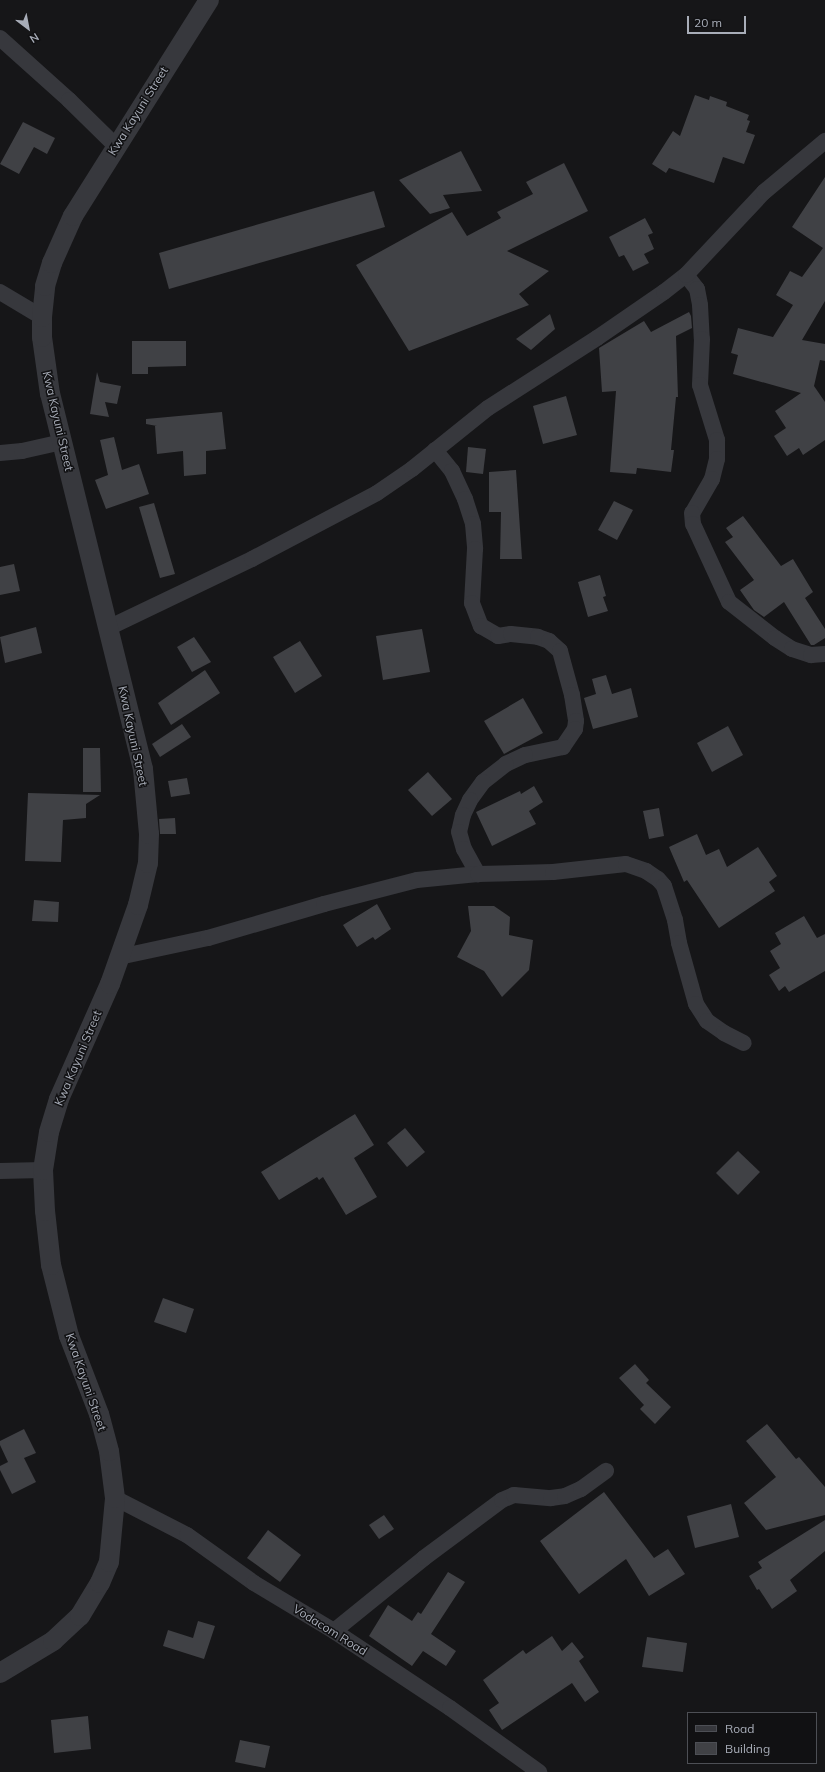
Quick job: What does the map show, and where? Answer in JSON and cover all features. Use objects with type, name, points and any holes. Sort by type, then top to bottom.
[{"type":"street","name":"Kwa Kayuni Street","points":[[0,1673],[53,1641],[80,1616],[100,1583],[109,1562],[116,1498],[108,1451],[99,1414],[69,1336],[52,1266],[45,1211],[43,1170],[49,1132],[59,1100],[110,984],[138,905],[146,870],[149,834],[143,769],[50,394],[42,337],[42,317],[46,286],[52,263],[73,216],[209,0]]},
{"type":"street","points":[[0,38],[69,100],[116,146]]},
{"type":"street","points":[[108,628],[331,519],[377,493],[412,469],[488,408],[597,338],[664,292],[686,274],[764,192],[825,141]]},
{"type":"street","points":[[686,274],[697,289],[700,305],[702,339],[700,385],[717,440],[717,459],[712,479],[692,513],[693,524],[729,602],[775,638],[792,649],[811,655],[825,654]]},
{"type":"street","points":[[0,292],[42,317]]},
{"type":"street","points":[[0,453],[62,442]]},
{"type":"street","points":[[435,450],[452,471],[465,499],[473,524],[475,549],[472,603],[481,626],[498,636],[510,634],[538,637],[549,641],[560,651],[572,695],[576,721],[575,729],[563,747],[524,755],[506,764],[483,782],[470,800],[463,815],[460,832],[464,849],[478,874]]},
{"type":"street","points":[[119,957],[208,938],[324,904],[417,880],[478,874],[553,872],[626,864],[646,871],[658,879],[664,886],[675,920],[679,943],[696,1004],[707,1021],[724,1033],[744,1043]]},
{"type":"street","points":[[0,1172],[43,1170]]},
{"type":"street","points":[[334,1631],[435,1549],[502,1500],[514,1495],[551,1498],[565,1496],[580,1489],[606,1471]]},
{"type":"street","name":"Vodacom Road","points":[[116,1498],[187,1535],[254,1583],[334,1631],[450,1708],[539,1772]]},
{"type":"building","points":[[695,95],[709,100],[710,96],[727,102],[726,106],[749,115],[747,120],[750,121],[746,132],[755,135],[744,164],[723,157],[714,183],[669,168],[666,173],[652,164],[673,131],[680,136]]},
{"type":"building","points":[[23,122],[55,138],[47,154],[34,147],[19,174],[0,164]]},
{"type":"building","points":[[461,151],[482,191],[443,195],[450,208],[430,214],[399,180]]},
{"type":"building","points":[[564,163],[588,211],[507,251],[549,271],[519,294],[529,305],[409,351],[356,265],[452,212],[467,236],[501,218],[497,212],[533,194],[526,182]]},
{"type":"building","points":[[825,177],[825,301],[802,340],[825,344],[825,361],[820,360],[814,386],[825,402],[825,440],[803,455],[799,448],[787,456],[774,436],[786,428],[775,411],[801,393],[733,374],[738,355],[731,353],[738,328],[773,337],[793,305],[776,295],[790,271],[802,277],[823,248],[792,227]]},
{"type":"building","points":[[374,191],[385,227],[169,289],[159,253]]},
{"type":"building","points":[[645,218],[653,233],[648,235],[654,249],[644,254],[649,263],[633,271],[624,255],[619,257],[609,237]]},
{"type":"building","points":[[689,312],[691,316],[692,328],[676,336],[678,397],[676,397],[671,450],[674,450],[671,472],[637,468],[636,474],[610,472],[616,391],[602,392],[599,348],[644,321],[651,332]]},
{"type":"building","points":[[550,314],[555,329],[531,350],[516,339]]},
{"type":"building","points":[[132,341],[186,341],[186,366],[148,367],[148,374],[132,374]]},
{"type":"building","points":[[97,372],[100,382],[121,386],[117,404],[105,402],[109,417],[90,414]]},
{"type":"building","points":[[566,396],[577,435],[543,444],[533,406]]},
{"type":"building","points":[[222,412],[226,449],[206,451],[206,474],[184,476],[183,451],[157,454],[155,426],[157,426],[146,424],[146,419]]},
{"type":"building","points":[[114,437],[122,470],[139,464],[149,494],[106,509],[95,480],[108,475],[100,440]]},
{"type":"building","points":[[468,447],[486,449],[483,474],[466,472]]},
{"type":"building","points":[[516,470],[522,559],[500,559],[501,512],[489,512],[489,472]]},
{"type":"building","points":[[614,501],[633,510],[617,540],[598,530]]},
{"type":"building","points":[[154,503],[175,574],[160,578],[139,507]]},
{"type":"building","points":[[743,516],[781,566],[793,559],[813,592],[805,598],[825,629],[825,638],[814,645],[811,645],[784,602],[764,617],[754,610],[740,590],[754,580],[725,542],[733,537],[726,528]]},
{"type":"building","points":[[14,564],[20,591],[0,595],[0,567]]},
{"type":"building","points":[[600,575],[606,596],[603,597],[608,611],[588,617],[578,582]]},
{"type":"building","points":[[36,627],[42,653],[5,663],[0,637]]},
{"type":"building","points":[[422,629],[430,672],[383,680],[376,636]]},
{"type":"building","points":[[194,637],[211,662],[192,672],[177,647]]},
{"type":"building","points":[[300,641],[322,676],[295,693],[273,657]]},
{"type":"building","points":[[205,670],[220,693],[171,725],[158,703]]},
{"type":"building","points":[[606,675],[612,694],[631,688],[638,717],[593,729],[584,698],[596,694],[592,679]]},
{"type":"building","points":[[523,698],[543,733],[504,754],[484,721]]},
{"type":"building","points":[[182,724],[191,737],[160,757],[152,744]]},
{"type":"building","points":[[728,726],[743,755],[712,772],[697,743]]},
{"type":"building","points":[[83,748],[100,748],[101,792],[83,792]]},
{"type":"building","points":[[428,772],[452,799],[432,816],[408,790]]},
{"type":"building","points":[[187,778],[190,794],[171,797],[168,781]]},
{"type":"building","points":[[534,786],[543,802],[529,811],[536,824],[492,846],[476,812],[520,791],[521,794]]},
{"type":"building","points":[[28,793],[100,795],[86,804],[86,818],[63,820],[61,862],[25,861]]},
{"type":"building","points":[[659,808],[664,836],[649,839],[643,811]]},
{"type":"building","points":[[175,818],[176,834],[160,834],[159,819]]},
{"type":"building","points":[[697,834],[706,855],[719,849],[727,867],[758,847],[777,876],[769,882],[775,891],[719,928],[687,880],[684,882],[669,847]]},
{"type":"building","points":[[34,900],[59,902],[58,922],[32,921]]},
{"type":"building","points":[[377,904],[391,929],[375,940],[373,937],[357,947],[343,925]]},
{"type":"building","points":[[468,906],[494,906],[510,917],[509,935],[533,940],[529,970],[502,997],[484,971],[457,957],[471,931]]},
{"type":"building","points":[[804,916],[817,938],[825,934],[825,971],[789,992],[785,986],[779,991],[769,975],[780,968],[770,951],[781,944],[775,933]]},
{"type":"building","points":[[355,1114],[374,1145],[354,1158],[377,1197],[346,1215],[323,1177],[319,1180],[317,1177],[279,1200],[261,1172]]},
{"type":"building","points":[[405,1128],[425,1152],[407,1167],[387,1143]]},
{"type":"building","points":[[738,1151],[760,1172],[738,1195],[716,1173]]},
{"type":"building","points":[[163,1298],[194,1309],[186,1333],[154,1322]]},
{"type":"building","points":[[635,1364],[649,1380],[646,1383],[671,1407],[655,1424],[640,1409],[644,1405],[619,1378]]},
{"type":"building","points":[[767,1424],[796,1459],[799,1457],[825,1487],[825,1515],[766,1530],[744,1503],[776,1477],[746,1441]]},
{"type":"building","points":[[24,1429],[36,1453],[24,1458],[36,1482],[12,1494],[0,1470],[0,1466],[8,1462],[0,1445],[0,1441]]},
{"type":"building","points":[[604,1492],[654,1558],[668,1549],[685,1574],[649,1596],[626,1559],[579,1594],[540,1541]]},
{"type":"building","points":[[731,1504],[739,1537],[695,1548],[687,1516]]},
{"type":"building","points":[[384,1515],[394,1529],[379,1539],[369,1525]]},
{"type":"building","points":[[825,1520],[825,1551],[790,1580],[797,1591],[772,1609],[759,1589],[757,1590],[749,1576],[762,1568],[758,1562]]},
{"type":"building","points":[[268,1530],[301,1555],[280,1582],[247,1558]]},
{"type":"building","points":[[448,1572],[465,1582],[431,1634],[456,1651],[446,1666],[423,1651],[412,1666],[369,1636],[388,1605],[412,1621],[418,1612],[421,1614]]},
{"type":"building","points":[[198,1621],[215,1626],[204,1659],[163,1646],[168,1630],[193,1638]]},
{"type":"building","points":[[552,1636],[562,1651],[572,1642],[584,1657],[579,1661],[599,1692],[585,1702],[572,1683],[502,1730],[489,1710],[499,1703],[483,1680],[523,1650],[526,1654]]},
{"type":"building","points":[[647,1637],[687,1643],[683,1672],[642,1667]]},
{"type":"building","points":[[88,1716],[91,1749],[54,1753],[51,1720]]},
{"type":"building","points":[[240,1740],[270,1746],[265,1768],[235,1762]]}]
